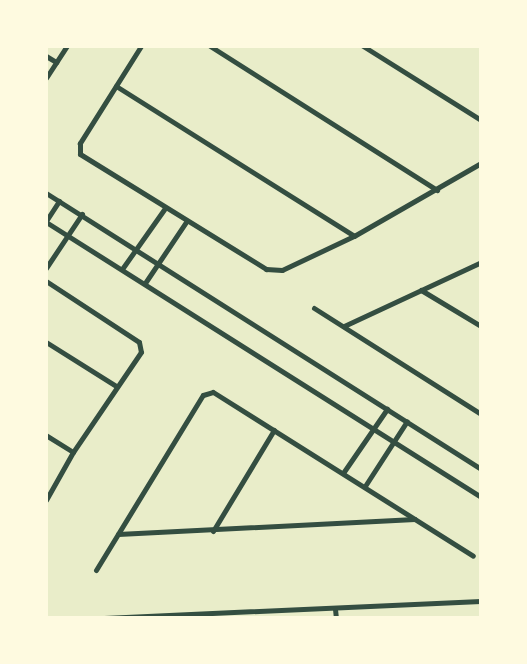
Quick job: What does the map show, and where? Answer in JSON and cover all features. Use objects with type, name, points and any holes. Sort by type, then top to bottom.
[{"type":"street","points":[[46,78],[67,46]]},
{"type":"street","points":[[141,46],[80,143],[80,154],[186,222],[266,269],[282,270],[354,236],[481,163]]},
{"type":"street","points":[[210,46],[437,190]]},
{"type":"street","points":[[363,46],[481,120]]},
{"type":"street","points":[[46,56],[56,62]]},
{"type":"street","points":[[116,86],[354,236]]},
{"type":"street","points":[[46,193],[82,214],[481,469]]},
{"type":"street","points":[[59,200],[46,222],[481,497]]},
{"type":"street","points":[[122,270],[165,208]]},
{"type":"street","points":[[46,268],[82,214]]},
{"type":"street","points":[[144,283],[186,222]]},
{"type":"street","points":[[344,326],[481,262]]},
{"type":"street","points":[[46,281],[139,342],[141,352],[116,386],[73,452],[46,500]]},
{"type":"street","points":[[421,290],[481,326]]},
{"type":"street","points":[[314,308],[481,414]]},
{"type":"street","points":[[46,342],[116,386]]},
{"type":"street","points":[[96,570],[203,395],[213,392],[473,556]]},
{"type":"street","points":[[343,474],[388,409]]},
{"type":"street","points":[[364,486],[407,422]]},
{"type":"street","points":[[213,531],[274,430]]},
{"type":"street","points":[[46,435],[73,452]]},
{"type":"street","points":[[118,534],[213,531],[415,519]]},
{"type":"street","points":[[104,618],[259,615],[481,601]]},
{"type":"street","points":[[335,609],[336,618]]}]
